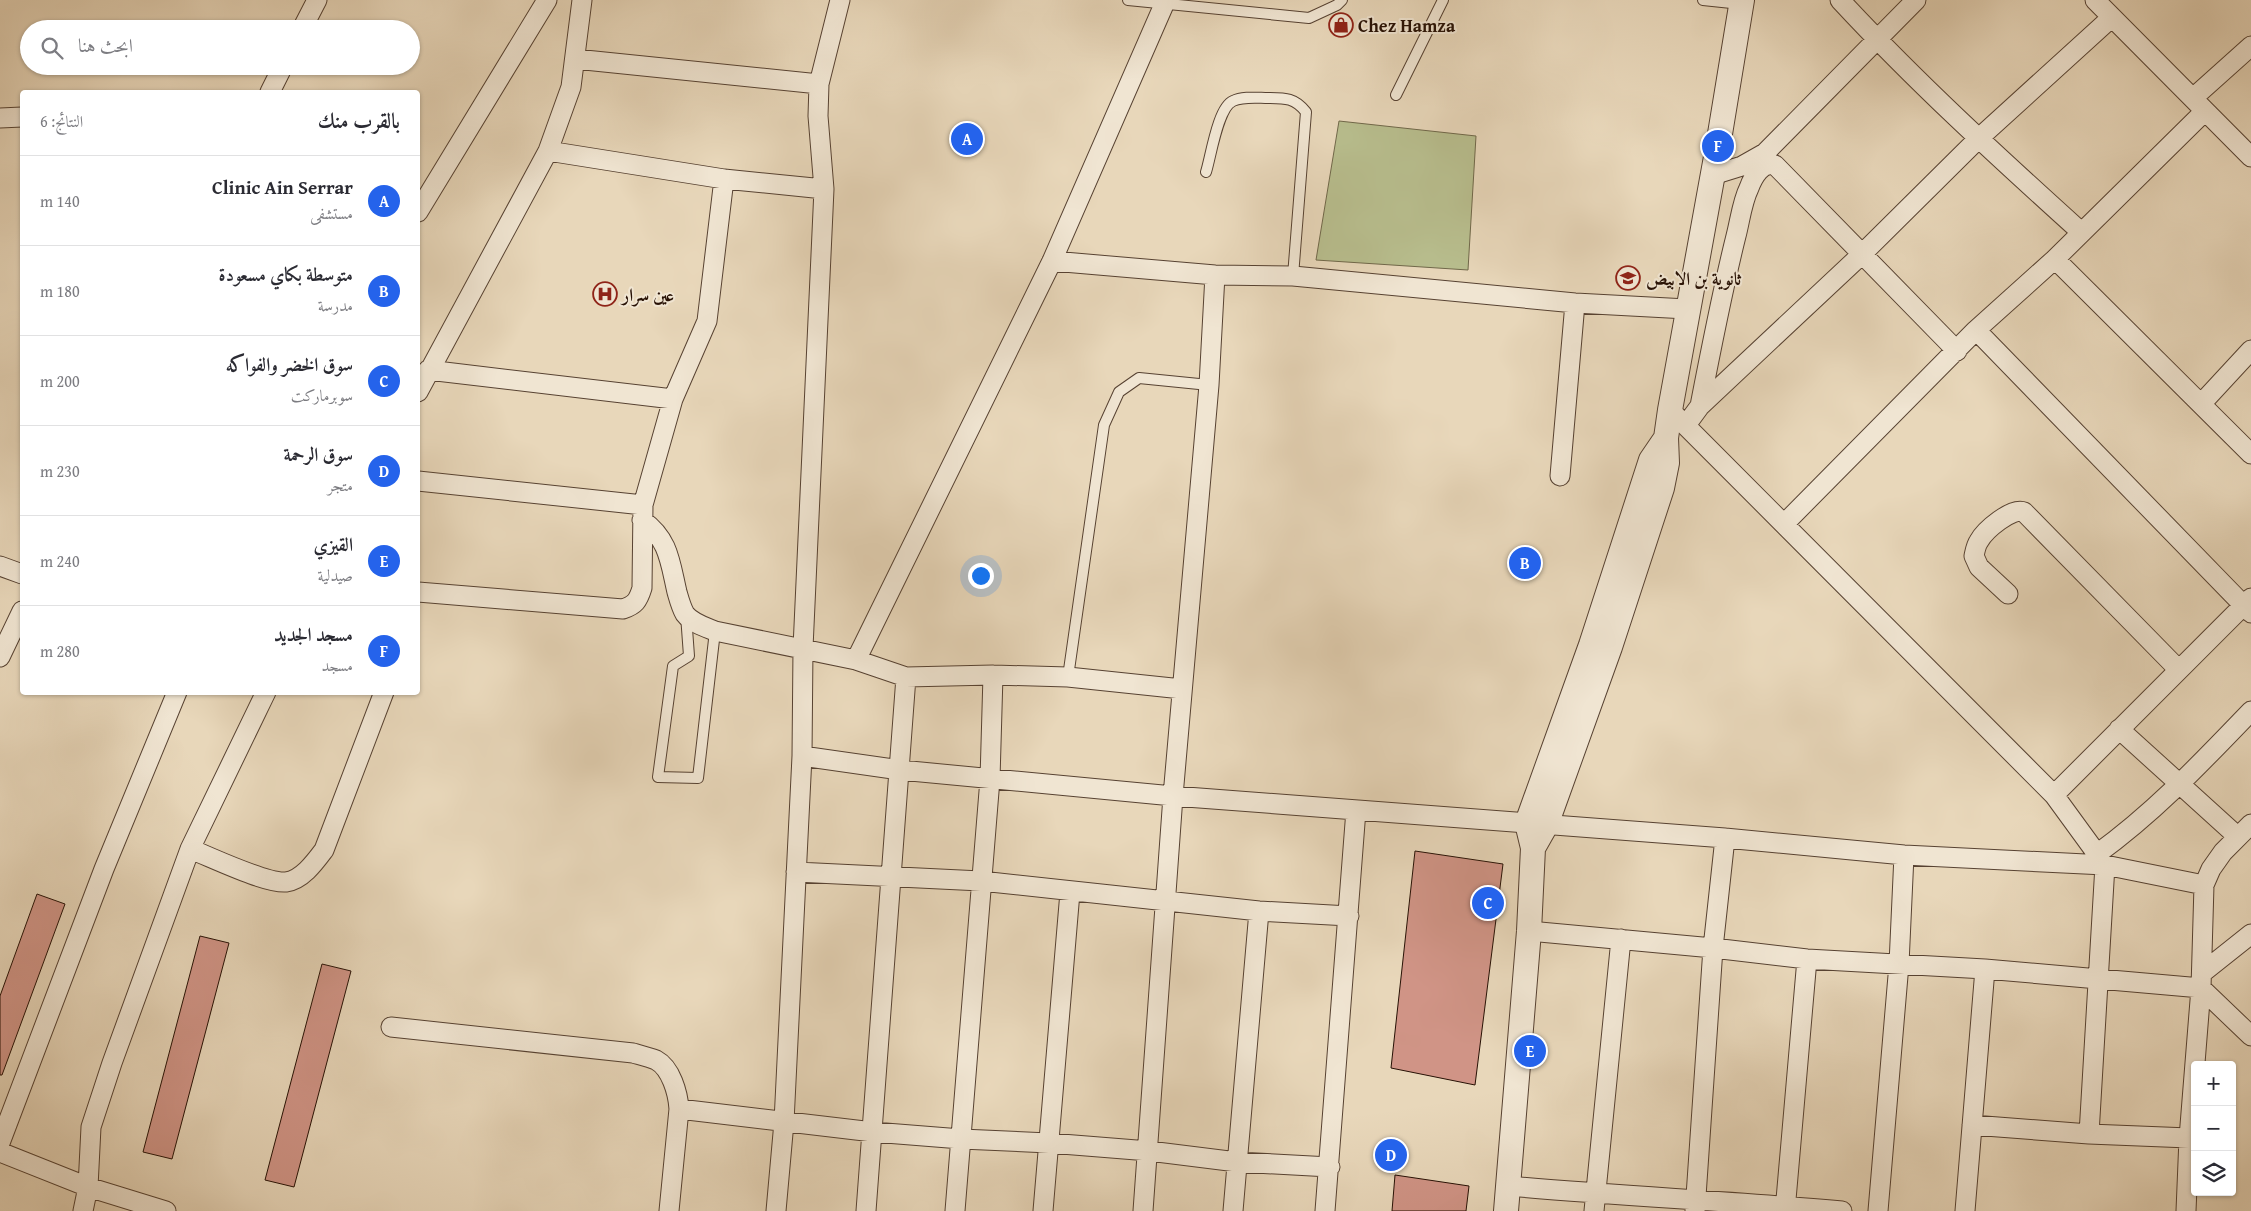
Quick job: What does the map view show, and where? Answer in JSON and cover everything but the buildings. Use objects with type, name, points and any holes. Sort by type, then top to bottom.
[{"type":"street","points":[[307,20],[317,0]]},
{"type":"street","points":[[420,209],[547,0]]},
{"type":"street","points":[[420,388],[548,151],[571,87],[582,0]]},
{"type":"street","points":[[776,1211],[784,1122],[802,756],[803,648],[824,189],[818,116],[819,84],[840,0]]},
{"type":"street","points":[[1840,0],[1878,41],[1978,139],[2081,232]]},
{"type":"street","points":[[1712,174],[1742,166],[1765,153],[1878,41],[1916,0]]},
{"type":"street","points":[[2095,0],[2251,157]]},
{"type":"street","points":[[856,660],[1052,261],[1165,2]]},
{"type":"street","points":[[1506,1211],[1536,824],[1610,647],[1662,488],[1668,463],[1666,438],[1678,418],[1687,309],[1741,2]]},
{"type":"street","points":[[1678,418],[1700,406],[1860,255],[1978,139],[2112,18]]},
{"type":"street","points":[[1784,524],[1976,330],[2081,232],[2251,46]]},
{"type":"street","points":[[575,59],[819,84]]},
{"type":"street","points":[[271,90],[278,75]]},
{"type":"street","points":[[0,118],[20,117]]},
{"type":"street","points":[[548,151],[724,179],[824,189]]},
{"type":"street","points":[[1700,406],[1726,276],[1748,189],[1756,174],[1765,165],[1775,165],[1860,255],[1957,351]]},
{"type":"street","points":[[420,596],[623,609],[632,606],[638,600],[642,588],[642,512],[673,399],[707,321],[724,179]]},
{"type":"street","points":[[2055,258],[2251,454]]},
{"type":"street","points":[[1052,261],[1215,275],[1293,276],[1575,303],[1687,309]]},
{"type":"street","points":[[1143,1211],[1149,1151],[1173,796],[1209,385],[1215,275]]},
{"type":"street","points":[[1560,476],[1575,303]]},
{"type":"street","points":[[1976,330],[2249,605],[2119,728],[2054,794]]},
{"type":"street","points":[[2201,404],[2251,350]]},
{"type":"street","points":[[428,370],[673,399]]},
{"type":"street","points":[[1678,418],[2054,794],[2101,859],[2089,1134]]},
{"type":"street","points":[[420,480],[642,512],[663,539],[680,603],[686,614],[694,622],[716,632],[856,660],[906,676],[993,675],[1068,677],[1182,688]]},
{"type":"street","points":[[2008,594],[1979,567],[1974,556],[1979,540],[2009,512],[2019,510],[2024,512],[2179,670]]},
{"type":"street","points":[[0,566],[20,573]]},
{"type":"street","points":[[0,657],[20,615]]},
{"type":"street","points":[[954,1211],[990,779],[993,675]]},
{"type":"street","points":[[866,1211],[906,676]]},
{"type":"street","points":[[0,1143],[104,869],[176,695]]},
{"type":"street","points":[[83,1211],[88,1187],[91,1127],[112,1063],[190,849],[265,695]]},
{"type":"street","points":[[190,849],[268,880],[286,882],[301,875],[324,850],[383,695]]},
{"type":"street","points":[[2101,859],[2121,837],[2180,784],[2251,711]]},
{"type":"street","points":[[2119,728],[2180,784],[2244,830],[2210,869],[2204,885],[2201,981],[2189,1138],[2186,1211]]},
{"type":"street","points":[[802,756],[900,770],[1173,796],[1725,838],[1904,855],[2101,859],[2204,885]]},
{"type":"street","points":[[1325,1211],[1330,1167],[1356,810]]},
{"type":"street","points":[[1695,1205],[1713,948],[1725,838]]},
{"type":"street","points":[[1878,1211],[1899,964],[1904,855]]},
{"type":"street","points":[[796,872],[981,881],[1259,911],[1349,916]]},
{"type":"street","points":[[1043,1211],[1070,892]]},
{"type":"street","points":[[1233,1211],[1259,911]]},
{"type":"street","points":[[1529,931],[1713,948],[1807,959],[2097,979],[2201,981],[2251,934]]},
{"type":"street","points":[[1595,1203],[1621,939]]},
{"type":"street","points":[[1786,1208],[1807,959]]},
{"type":"street","points":[[1965,1211],[1984,970]]},
{"type":"street","points":[[2201,981],[2251,1036]]},
{"type":"street","points":[[391,1027],[633,1053],[658,1061],[671,1078],[678,1092],[679,1109],[668,1211]]},
{"type":"street","points":[[679,1109],[873,1132],[961,1140],[1049,1143],[1149,1151],[1237,1162],[1330,1167]]},
{"type":"street","points":[[1972,1125],[2089,1134],[2189,1138]]},
{"type":"street","points":[[0,1152],[88,1187],[166,1211]]},
{"type":"street","points":[[1508,1186],[1595,1203],[1842,1211]]},
{"type":"lane","points":[[1128,0],[1165,2],[1309,18],[1337,5],[1342,0]]},
{"type":"lane","points":[[1396,96],[1443,0]]},
{"type":"lane","points":[[1703,0],[1741,2]]},
{"type":"lane","points":[[1206,172],[1222,110],[1232,101],[1244,98],[1287,98],[1298,102],[1306,112],[1293,276]]},
{"type":"lane","points":[[1068,677],[1104,425],[1119,392],[1139,378],[1209,385]]},
{"type":"lane","points":[[686,614],[689,656],[673,666],[658,777],[698,778],[716,632]]},
{"type":"green space","points":[[1339,121],[1476,136],[1468,270],[1316,260]]},
{"type":"place","name":"Chez Hamza","points":[[1341,25]]},
{"type":"place","name":"Clinic Ain Serrar","points":[[967,139]]},
{"type":"place","name":"مسجد الجديد","points":[[1718,146]]},
{"type":"place","name":"ثانوية بن الابيض","points":[[1628,278]]},
{"type":"place","name":"عين سرار","points":[[605,294]]},
{"type":"place","name":"متوسطة بكاي مسعودة","points":[[1525,563]]},
{"type":"place","name":"سوق الخضر والفواكه","points":[[1488,903]]},
{"type":"place","name":"القيزي","points":[[1530,1051]]},
{"type":"place","name":"سوق الرحمة","points":[[1391,1155]]}]
